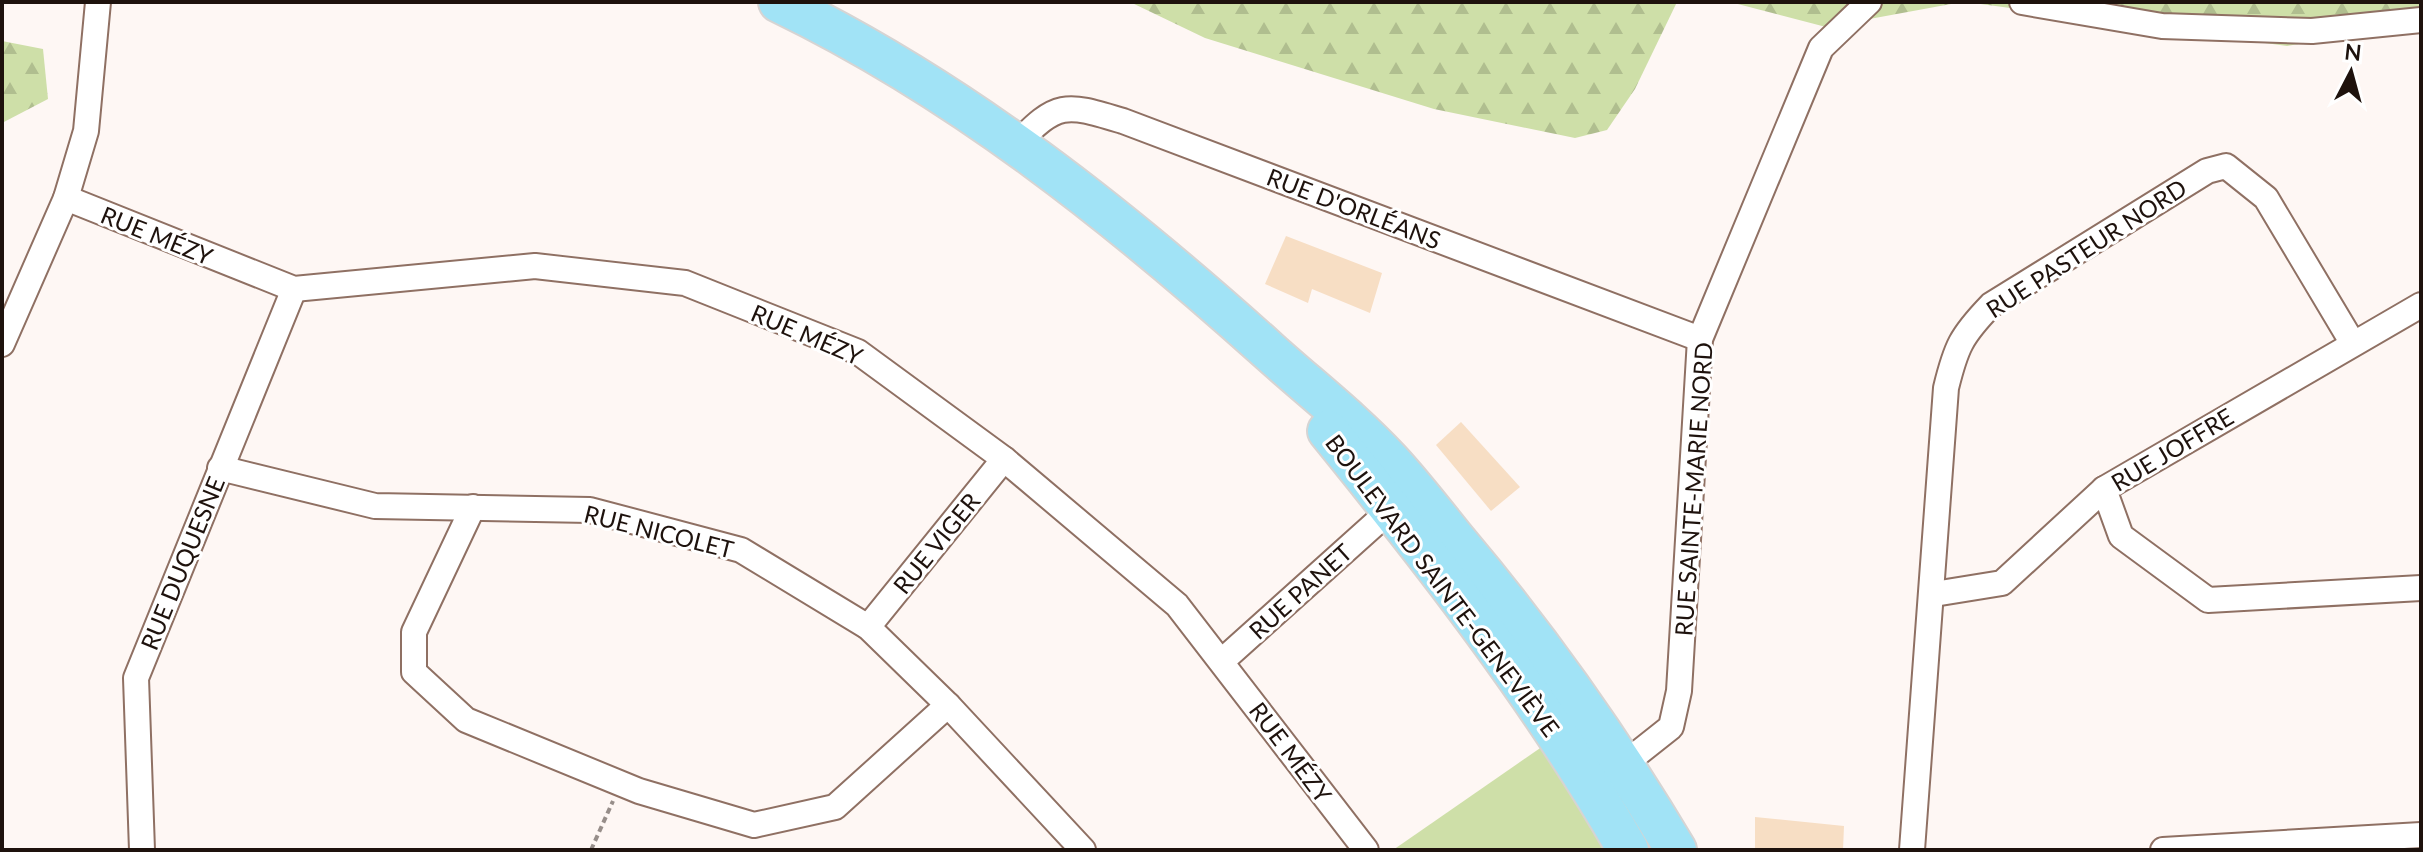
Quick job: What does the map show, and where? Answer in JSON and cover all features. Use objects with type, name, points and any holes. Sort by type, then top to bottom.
[{"type":"main road","name":"BOULEVARD SAINTE-GENEVIÈVE","points":[[779,2],[878,55],[1016,145],[1104,210],[1244,329],[1389,460],[1536,636],[1626,766],[1676,850]]},
{"type":"main road","name":"BOULEVARD SAINTE-GENEVIÈVE","points":[[1244,329],[1395,514],[1518,677],[1591,785],[1628,850]]},
{"type":"street","points":[[2,344],[66,198],[86,131],[98,2]]},
{"type":"street","name":"RUE SAINTE-MARIE NORD","points":[[1591,785],[1626,766],[1671,727],[1679,691],[1700,339],[1821,48],[1869,2]]},
{"type":"street","points":[[2022,2],[2162,26],[2312,31],[2421,20]]},
{"type":"street","name":"RUE D'ORLÉANS","points":[[1016,145],[1044,115],[1076,107],[1123,121],[1700,339]]},
{"type":"street","name":"RUE PASTEUR NORD","points":[[1912,850],[1934,594],[1946,388],[1957,345],[1991,305],[2207,171],[2226,166],[2266,198],[2352,342]]},
{"type":"street","name":"RUE MÉZY","points":[[66,198],[294,289],[535,266],[685,283],[858,352],[1004,459],[1177,605],[1366,850]]},
{"type":"street","name":"RUE DUQUESNE","points":[[142,850],[136,678],[294,289]]},
{"type":"street","name":"RUE JOFFRE","points":[[1934,594],[2002,583],[2104,489],[2352,342],[2421,305]]},
{"type":"street","name":"RUE VIGER","points":[[868,627],[1004,459]]},
{"type":"street","name":"RUE NICOLET","points":[[220,468],[375,506],[590,510],[741,550],[868,627],[948,705],[1083,850]]},
{"type":"street","points":[[2104,489],[2121,536],[2208,600],[2421,588]]},
{"type":"street","points":[[473,507],[414,632],[414,672],[466,720],[620,783],[754,825],[835,807],[948,705]]},
{"type":"street","name":"RUE PANET","points":[[1222,661],[1378,521]]},
{"type":"street","points":[[2163,850],[2421,835]]},
{"type":"path","points":[[591,850],[620,783]]},
{"type":"green space","points":[[1130,2],[1677,2],[1635,89],[1607,130],[1575,138],[1434,109],[1205,38]]},
{"type":"green space","points":[[1730,2],[1962,2],[1826,27]]},
{"type":"green space","points":[[1966,2],[2421,2],[2421,23],[2287,46]]},
{"type":"green space","points":[[2,41],[43,49],[48,99],[2,123]]},
{"type":"green space","points":[[1546,744],[1609,850],[1393,850]]},
{"type":"building","points":[[1286,236],[1382,273],[1370,313],[1312,289],[1308,303],[1265,284]]},
{"type":"building","points":[[1461,422],[1520,487],[1491,511],[1436,445]]},
{"type":"building","points":[[1755,817],[1844,826],[1843,850],[1755,850]]}]
